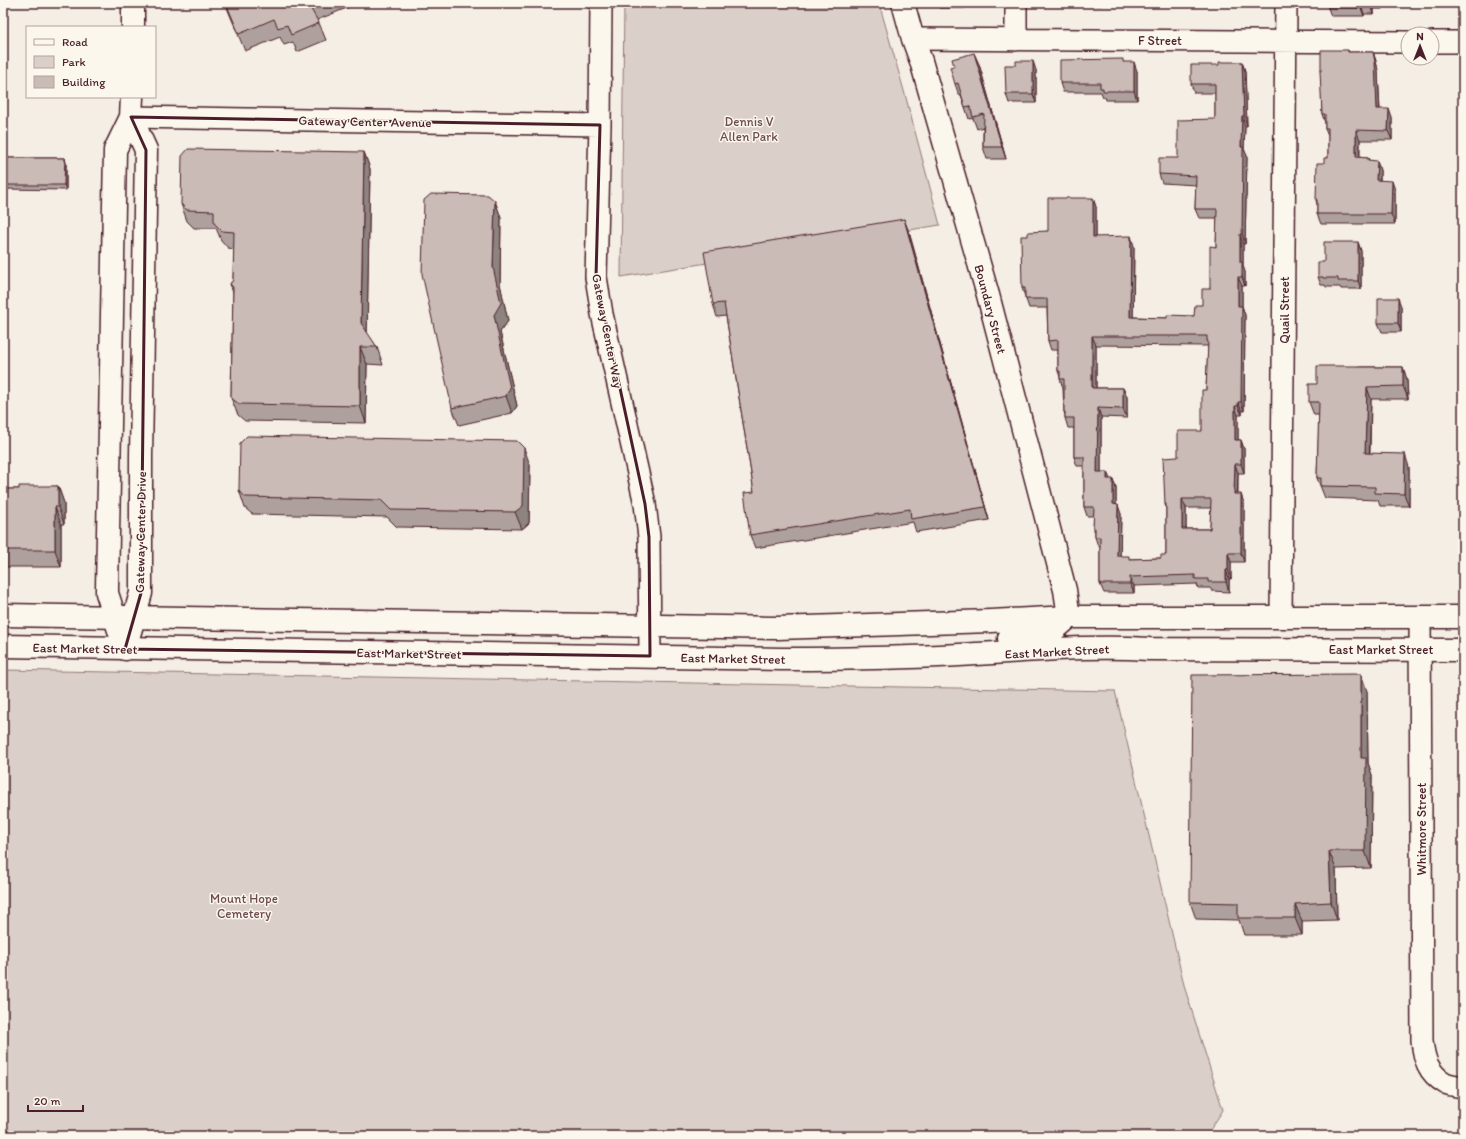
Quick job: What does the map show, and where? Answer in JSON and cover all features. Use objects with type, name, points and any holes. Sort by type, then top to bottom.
[{"type":"main road","points":[[133,3],[134,26]]},
{"type":"main road","name":"Boundary Street","points":[[903,3],[988,296],[1065,590],[1069,617]]},
{"type":"main road","points":[[125,617],[107,593],[115,150],[131,107]]},
{"type":"main road","name":"Gateway Center Drive","points":[[126,649],[125,617],[141,593],[141,457],[146,150],[131,107]]},
{"type":"main road","points":[[3,615],[788,628],[1069,617],[1463,617]]},
{"type":"main road","points":[[821,659],[869,646],[1038,636],[1052,632],[1069,617]]},
{"type":"main road","name":"East Market Street","points":[[3,646],[821,659],[890,659],[1066,649],[1129,648],[1463,650]]},
{"type":"street","name":"Gateway Center Way","points":[[601,3],[600,125],[596,277],[602,314],[645,504],[649,537],[650,656]]},
{"type":"street","points":[[1016,3],[1016,40]]},
{"type":"street","name":"Quail Street","points":[[1281,617],[1286,3]]},
{"type":"street","name":"F Street","points":[[913,39],[1400,42]]},
{"type":"street","points":[[1440,42],[1463,42]]},
{"type":"street","name":"Gateway Center Avenue","points":[[131,107],[600,125]]},
{"type":"street","name":"Whitmore Street","points":[[1420,617],[1422,1041],[1424,1057],[1432,1072],[1445,1083],[1463,1087]]},
{"type":"highlighted area","points":[[131,117],[600,125],[596,277],[645,504],[649,537],[650,656],[125,649],[141,593],[146,150]]},
{"type":"green space","name":"Dennis V Allen Park","points":[[624,3],[879,3],[940,225],[621,277]]},
{"type":"green space","name":"Mount Hope Cemetery","points":[[3,670],[1115,691],[1185,989],[1223,1110],[1210,1130],[1212,1136],[3,1136]]},
{"type":"building","points":[[226,3],[310,3],[308,4],[319,23],[291,35],[287,25],[278,28],[274,19],[239,34]]},
{"type":"building","points":[[1328,3],[1371,3],[1371,6],[1361,6],[1361,8],[1328,8]]},
{"type":"building","points":[[1321,50],[1373,52],[1375,62],[1377,109],[1389,109],[1388,131],[1356,130],[1356,157],[1368,158],[1368,160],[1377,161],[1376,180],[1392,181],[1391,214],[1317,214],[1317,163],[1324,163],[1324,158],[1328,158],[1328,128],[1325,128],[1325,114],[1322,114],[1320,71]]},
{"type":"building","points":[[974,53],[1002,147],[983,147],[984,114],[973,117],[970,106],[965,107],[958,83],[955,84],[950,67],[954,66],[952,59]]},
{"type":"building","points":[[1123,59],[1123,62],[1134,62],[1134,91],[1103,91],[1103,88],[1100,88],[1100,83],[1060,83],[1060,60]]},
{"type":"building","points":[[1016,61],[1033,61],[1033,94],[1006,94],[1005,65],[1016,65]]},
{"type":"building","points":[[1219,62],[1242,62],[1244,116],[1242,116],[1241,147],[1243,147],[1242,234],[1240,234],[1240,262],[1242,262],[1242,277],[1238,277],[1238,306],[1242,306],[1241,402],[1238,402],[1238,406],[1235,406],[1235,440],[1241,440],[1241,464],[1235,464],[1234,494],[1241,494],[1241,553],[1228,553],[1226,582],[1208,582],[1208,579],[1195,579],[1195,575],[1130,577],[1130,584],[1100,584],[1100,537],[1095,537],[1095,528],[1093,528],[1094,507],[1084,507],[1084,457],[1074,457],[1074,418],[1065,418],[1064,379],[1060,379],[1060,371],[1058,371],[1058,340],[1048,341],[1047,299],[1025,299],[1025,288],[1022,288],[1021,236],[1028,236],[1028,232],[1048,231],[1048,198],[1093,198],[1093,237],[1131,236],[1130,317],[1167,318],[1167,315],[1194,316],[1195,305],[1202,305],[1202,289],[1210,289],[1210,246],[1216,247],[1217,209],[1195,209],[1196,176],[1159,174],[1159,158],[1178,158],[1178,120],[1215,119],[1215,84],[1191,84],[1191,65],[1219,65]],"holes":[[[1092,336],[1207,336],[1206,390],[1202,390],[1202,431],[1178,431],[1178,457],[1163,458],[1166,504],[1166,555],[1161,555],[1161,558],[1129,559],[1129,556],[1117,556],[1118,505],[1113,504],[1113,479],[1107,479],[1107,472],[1097,472],[1098,408],[1123,409],[1123,388],[1092,388]],[[1182,499],[1211,499],[1210,529],[1182,529]]]},
{"type":"building","points":[[188,149],[364,152],[361,323],[377,347],[360,347],[360,406],[239,404],[231,398],[233,287],[230,284],[233,280],[234,232],[222,231],[214,223],[214,211],[187,210],[181,204],[182,156]]},
{"type":"building","points":[[3,158],[65,158],[64,185],[3,185]]},
{"type":"building","points":[[431,194],[488,195],[495,201],[493,267],[501,303],[494,315],[510,388],[506,396],[452,408],[422,274],[424,200]]},
{"type":"building","points":[[904,219],[985,507],[911,519],[910,509],[750,535],[744,493],[754,492],[724,303],[713,304],[704,252]]},
{"type":"building","points":[[1324,242],[1358,242],[1358,281],[1338,281],[1338,278],[1318,277],[1318,262],[1324,262]]},
{"type":"building","points":[[1378,298],[1398,298],[1398,323],[1378,323]]},
{"type":"building","points":[[1317,366],[1403,367],[1403,386],[1367,387],[1365,453],[1405,454],[1404,494],[1375,493],[1375,487],[1321,486],[1321,478],[1317,478],[1319,402],[1309,402],[1309,384],[1317,384]]},
{"type":"building","points":[[247,436],[517,441],[524,448],[523,506],[515,512],[391,510],[381,500],[245,497],[239,490],[240,443]]},
{"type":"building","points":[[19,486],[58,486],[58,507],[55,507],[55,550],[3,550],[3,489],[19,489]]},
{"type":"building","points":[[1361,674],[1361,758],[1366,758],[1365,851],[1329,851],[1331,902],[1295,904],[1295,918],[1238,918],[1238,903],[1190,902],[1192,675]]},
{"type":"building","points":[[1463,676],[1463,741],[1462,741]]},
{"type":"building","points":[[1459,800],[1463,800],[1463,849],[1461,849]]}]
